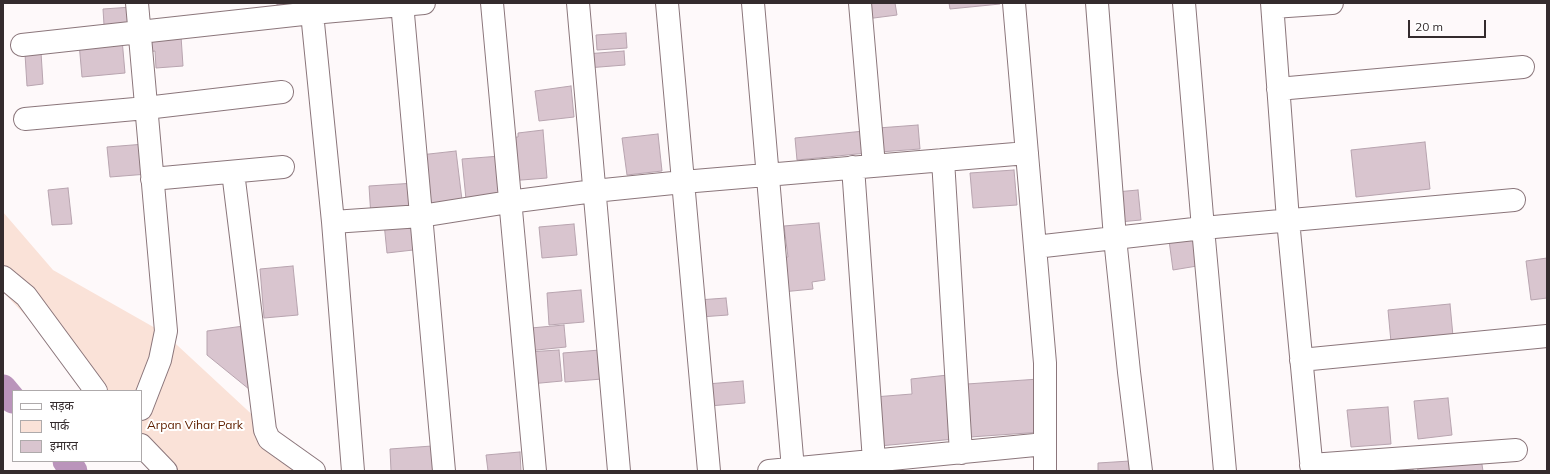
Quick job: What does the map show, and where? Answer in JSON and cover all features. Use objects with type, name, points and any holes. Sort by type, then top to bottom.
[{"type":"street","points":[[137,3],[166,330],[160,360],[142,406]]},
{"type":"street","points":[[22,45],[139,32],[311,8],[424,3]]},
{"type":"street","points":[[492,3],[509,202],[535,471]]},
{"type":"street","points":[[578,3],[619,471]]},
{"type":"street","points":[[667,3],[709,471]]},
{"type":"street","points":[[753,3],[793,469]]},
{"type":"street","points":[[860,3],[874,166]]},
{"type":"street","points":[[1014,3],[1045,363],[1045,471]]},
{"type":"street","points":[[1097,3],[1116,238],[1129,372],[1141,471]]},
{"type":"street","points":[[1184,3],[1225,471]]},
{"type":"street","points":[[1332,3],[1273,5],[1288,220],[1311,468],[1516,450]]},
{"type":"street","points":[[402,4],[444,471]]},
{"type":"street","points":[[311,8],[333,222],[353,471]]},
{"type":"street","points":[[1278,88],[1523,67]]},
{"type":"street","points":[[25,119],[146,108],[282,92]]},
{"type":"street","points":[[333,222],[421,216],[509,202],[594,191],[683,182],[1027,153]]},
{"type":"street","points":[[943,160],[961,453]]},
{"type":"street","points":[[152,179],[283,167]]},
{"type":"street","points":[[853,167],[874,461]]},
{"type":"street","points":[[233,172],[265,430],[269,439],[314,471]]},
{"type":"street","points":[[1036,247],[1203,228],[1514,200]]},
{"type":"street","points":[[3,277],[26,296],[95,390]]},
{"type":"street","points":[[1301,360],[1547,336]]},
{"type":"street","points":[[769,471],[1046,444]]},
{"type":"street","points":[[142,446],[166,471]]},
{"type":"green space","name":"Arpan Vihar Park","points":[[3,212],[53,270],[164,333],[313,471],[176,471],[142,436],[142,390],[97,390],[3,292]]},
{"type":"building","points":[[277,3],[303,3],[277,5]]},
{"type":"building","points":[[864,3],[895,3],[897,15],[866,19]]},
{"type":"building","points":[[949,3],[999,3],[1000,4],[950,9]]},
{"type":"building","points":[[132,7],[133,22],[104,25],[103,9]]},
{"type":"building","points":[[626,33],[627,48],[597,50],[596,35]]},
{"type":"building","points":[[181,36],[183,66],[156,68],[155,51],[149,52],[147,38]]},
{"type":"building","points":[[122,39],[125,73],[82,77],[79,43]]},
{"type":"building","points":[[624,51],[625,65],[587,68],[586,54]]},
{"type":"building","points":[[41,52],[43,84],[27,86],[25,54]]},
{"type":"building","points":[[571,86],[574,117],[539,121],[535,91]]},
{"type":"building","points":[[918,125],[920,149],[880,152],[878,128]]},
{"type":"building","points":[[543,130],[547,178],[509,181],[505,138],[518,137],[518,133]]},
{"type":"building","points":[[864,131],[867,153],[797,160],[795,138]]},
{"type":"building","points":[[658,134],[662,171],[627,175],[622,138]]},
{"type":"building","points":[[1425,142],[1430,189],[1356,197],[1351,150]]},
{"type":"building","points":[[145,144],[148,174],[110,177],[107,147]]},
{"type":"building","points":[[456,151],[462,200],[426,205],[420,155]]},
{"type":"building","points":[[500,156],[503,195],[466,199],[462,159]]},
{"type":"building","points":[[1014,170],[1017,205],[973,208],[970,173]]},
{"type":"building","points":[[415,183],[418,214],[371,217],[369,186]]},
{"type":"building","points":[[68,188],[72,224],[52,225],[48,190]]},
{"type":"building","points":[[1138,190],[1141,220],[1119,222],[1116,192]]},
{"type":"building","points":[[419,219],[422,249],[387,253],[384,223]]},
{"type":"building","points":[[819,223],[825,280],[812,282],[813,289],[782,292],[779,258],[788,257],[784,226]]},
{"type":"building","points":[[574,224],[577,255],[542,258],[539,227]]},
{"type":"building","points":[[1192,230],[1197,266],[1173,270],[1168,233]]},
{"type":"building","points":[[1547,258],[1547,298],[1531,300],[1526,261]]},
{"type":"building","points":[[293,266],[298,315],[264,318],[260,269]]},
{"type":"building","points":[[581,290],[584,322],[549,325],[547,293]]},
{"type":"building","points":[[726,298],[728,315],[700,317],[698,300]]},
{"type":"building","points":[[1450,304],[1453,336],[1391,342],[1388,310]]},
{"type":"building","points":[[251,325],[260,398],[207,355],[207,331]]},
{"type":"building","points":[[564,325],[566,347],[527,351],[531,328]]},
{"type":"building","points":[[559,350],[562,381],[530,384],[527,352]]},
{"type":"building","points":[[600,350],[602,379],[565,382],[563,353]]},
{"type":"building","points":[[948,375],[955,439],[879,446],[874,397],[912,394],[911,379]]},
{"type":"building","points":[[1039,379],[1042,432],[970,437],[967,384]]},
{"type":"building","points":[[743,381],[745,403],[709,406],[707,384]]},
{"type":"building","points":[[1448,398],[1452,435],[1418,439],[1414,401]]},
{"type":"building","points":[[1388,407],[1391,444],[1351,447],[1347,410]]},
{"type":"building","points":[[432,446],[434,471],[391,471],[390,449]]},
{"type":"building","points":[[520,452],[521,471],[488,471],[486,455]]},
{"type":"building","points":[[1481,458],[1483,471],[1418,471],[1417,464]]},
{"type":"building","points":[[1130,461],[1131,471],[1098,471],[1098,463]]},
{"type":"building","points":[[1413,465],[1413,471],[1363,471]]},
{"type":"waterway","points":[[3,388],[12,399]]},
{"type":"waterway","points":[[67,462],[74,471]]}]
